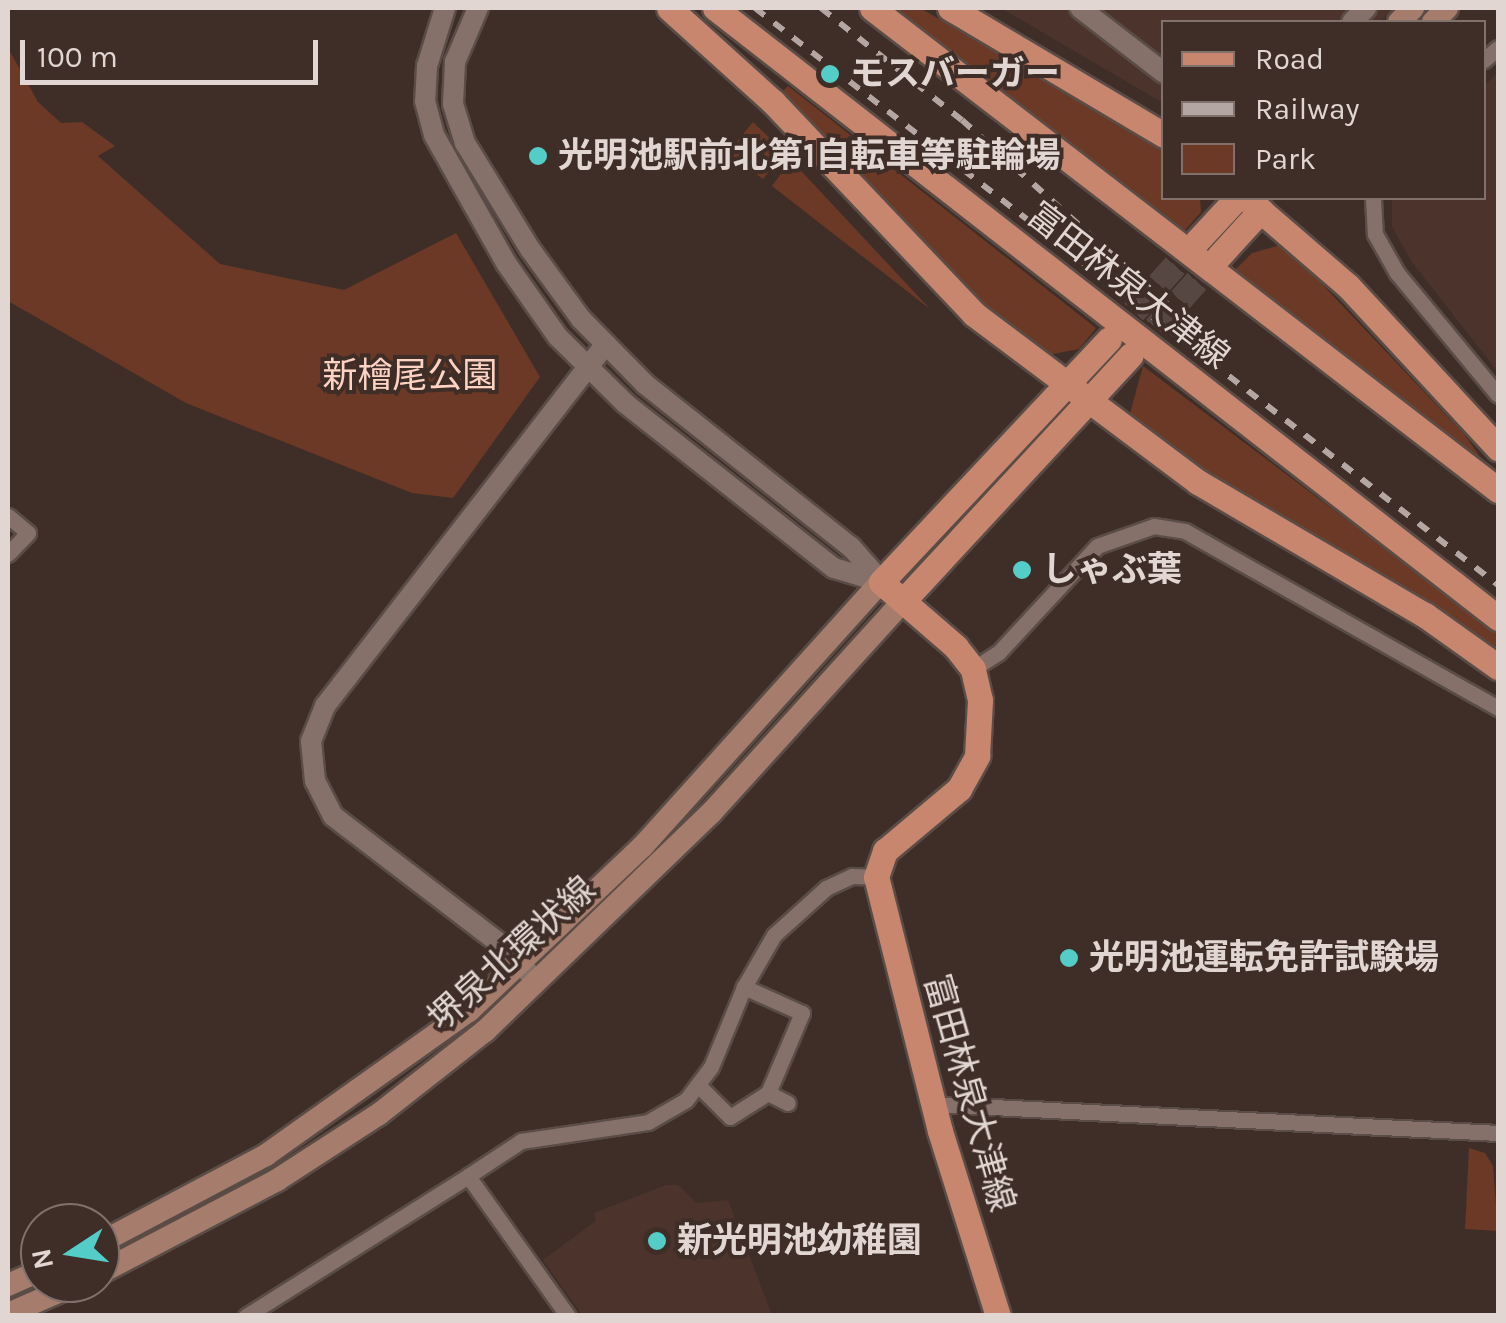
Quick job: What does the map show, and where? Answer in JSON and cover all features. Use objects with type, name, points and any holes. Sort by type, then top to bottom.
[{"type":"main road","points":[[669,8],[772,102],[974,314],[1198,482],[1425,615],[1498,667]]},
{"type":"main road","name":"富田林泉大津線","points":[[715,8],[1498,618]]},
{"type":"main road","name":"富田林泉大津線","points":[[872,8],[1498,490]]},
{"type":"main road","points":[[950,8],[1161,133]]},
{"type":"main road","points":[[1198,240],[1235,200]]},
{"type":"main road","points":[[1219,256],[1260,202],[1348,286],[1498,448]]},
{"type":"main road","name":"富田林泉大津線","points":[[881,582],[1108,339]]},
{"type":"main road","name":"富田林泉大津線","points":[[903,601],[1130,355]]},
{"type":"main road","points":[[876,877],[886,850],[959,789],[977,756],[982,729],[973,669],[881,582]]},
{"type":"main road","name":"堺泉北環状線","points":[[120,1233],[198,1194],[324,1118],[522,966],[643,846],[881,582]]},
{"type":"main road","name":"堺泉北環状線","points":[[120,1262],[277,1180],[379,1114],[539,984],[711,812],[903,601]]},
{"type":"main road","name":"富田林泉大津線","points":[[876,877],[934,1104],[998,1316]]},
{"type":"main road","points":[[8,1314],[41,1309]]},
{"type":"street","points":[[445,8],[427,66],[425,101],[434,135],[506,263],[588,372],[834,568],[881,582]]},
{"type":"street","points":[[478,8],[455,62],[453,104],[465,143],[530,250],[605,345],[851,547],[881,582]]},
{"type":"street","points":[[1080,8],[1161,71]]},
{"type":"street","points":[[1373,200],[1375,234],[1397,273],[1498,395]]},
{"type":"street","points":[[539,984],[522,966],[333,816],[315,781],[311,741],[325,706],[588,372],[605,345]]},
{"type":"street","points":[[8,516],[28,533],[8,554]]},
{"type":"street","points":[[973,669],[999,652],[1097,546],[1154,526],[1185,531],[1498,708]]},
{"type":"street","points":[[246,1316],[521,1141],[648,1122],[700,1087],[744,987],[774,935],[826,888],[852,876],[876,877]]},
{"type":"street","points":[[700,1087],[730,1117],[768,1093],[802,1013],[744,987]]},
{"type":"street","points":[[768,1093],[788,1103]]},
{"type":"street","points":[[934,1104],[1497,1139]]},
{"type":"street","points":[[468,1176],[568,1316]]},
{"type":"shaded area","points":[[1001,8],[1394,8],[1382,20],[1161,20],[1161,102]]},
{"type":"shaded area","points":[[1498,72],[1498,372],[1412,262],[1392,227],[1392,200],[1486,200],[1486,84]]},
{"type":"shaded area","name":"新光明池幼稚園","points":[[666,1185],[678,1185],[696,1203],[728,1200],[772,1315],[582,1315],[543,1260],[596,1221],[594,1213]]},
{"type":"green space","points":[[895,8],[920,8],[1161,150],[1161,200],[1200,200],[1201,212],[1185,230]]},
{"type":"green space","name":"新檜尾公園","points":[[8,48],[38,102],[61,123],[82,122],[115,146],[98,156],[220,264],[344,290],[456,233],[540,377],[453,498],[412,493],[186,403],[8,301]]},
{"type":"green space","points":[[788,86],[1096,328],[1079,349],[1048,355],[983,303],[779,95]]},
{"type":"green space","points":[[753,122],[784,152],[763,179],[728,152]]},
{"type":"green space","points":[[791,160],[930,309],[772,186]]},
{"type":"green space","points":[[1284,244],[1464,434],[1481,458],[1479,465],[1235,270],[1252,253]]},
{"type":"green space","points":[[1143,366],[1498,634],[1498,652],[1417,597],[1193,470],[1129,417]]},
{"type":"green space","points":[[1469,1148],[1485,1153],[1493,1166],[1498,1231],[1465,1229]]},
{"type":"tunnel","points":[[1109,339],[1197,241]]},
{"type":"tunnel","points":[[1131,355],[1219,256]]},
{"type":"railway","points":[[755,8],[1498,585]]},
{"type":"railway","points":[[821,8],[962,120],[1207,340]]},
{"type":"place","name":"モスバーガー","points":[[830,74]]},
{"type":"place","name":"光明池駅前北第1自転車等駐輪場","points":[[538,156]]},
{"type":"place","name":"しゃぶ葉","points":[[1022,570]]},
{"type":"place","name":"光明池運転免許試験場","points":[[1069,958]]},
{"type":"place","name":"新光明池幼稚園","points":[[657,1241]]}]
